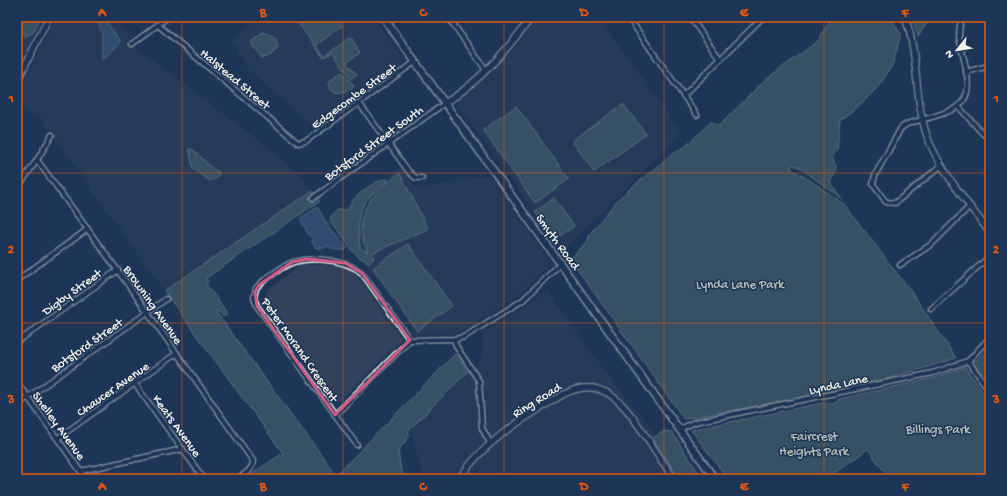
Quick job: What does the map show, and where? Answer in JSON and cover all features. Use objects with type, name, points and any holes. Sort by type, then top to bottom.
[{"type":"main road","name":"Smyth Road","points":[[382,17],[561,263],[713,478]]},
{"type":"street","points":[[17,82],[49,17]]},
{"type":"street","points":[[132,44],[158,26],[168,17]]},
{"type":"street","points":[[448,17],[486,70]]},
{"type":"street","points":[[445,103],[459,94],[486,70],[510,45],[532,17]]},
{"type":"street","points":[[628,17],[697,114]]},
{"type":"street","points":[[690,17],[720,59]]},
{"type":"street","points":[[683,96],[762,17]]},
{"type":"street","points":[[905,17],[912,45],[923,118],[928,137],[942,165],[990,233]]},
{"type":"street","points":[[942,165],[895,203],[886,202],[873,184],[875,175],[901,128],[907,124],[958,106],[964,98],[967,86],[966,72],[959,34],[962,17]]},
{"type":"street","name":"Halstead Street","points":[[158,26],[298,143],[302,143]]},
{"type":"street","name":"Edgecombe Street","points":[[302,143],[415,62]]},
{"type":"street","points":[[966,72],[988,66]]},
{"type":"street","points":[[359,103],[412,176],[422,178]]},
{"type":"street","name":"Botsford Street South","points":[[313,198],[445,103]]},
{"type":"street","points":[[958,106],[983,134],[990,129]]},
{"type":"street","points":[[17,189],[19,182],[37,160],[52,135]]},
{"type":"street","name":"Browning Avenue","points":[[37,160],[118,270],[253,461],[253,466],[251,469],[238,479]]},
{"type":"street","points":[[900,265],[932,244],[970,206]]},
{"type":"street","points":[[17,280],[88,230]]},
{"type":"street","points":[[931,309],[990,256]]},
{"type":"street","name":"Peter Morand Crescent","points":[[357,445],[257,306],[254,298],[259,285],[292,262],[308,259],[345,263],[362,273],[410,340]]},
{"type":"street","points":[[335,415],[410,340],[454,339],[468,334],[519,303],[561,263]]},
{"type":"street","name":"Digby Street","points":[[17,342],[118,270]]},
{"type":"street","name":"Botsford Street","points":[[17,405],[166,299]]},
{"type":"street","name":"Lynda Lane","points":[[680,430],[686,425],[695,422],[933,373],[968,361],[990,337]]},
{"type":"street","points":[[454,339],[456,346],[480,381],[482,428],[490,443]]},
{"type":"street","name":"Chaucer Avenue","points":[[58,438],[136,384],[177,353]]},
{"type":"street","points":[[968,361],[990,391]]},
{"type":"street","name":"Shelley Avenue","points":[[17,382],[86,479]]},
{"type":"street","name":"Keats Avenue","points":[[136,384],[204,479]]},
{"type":"street","name":"Ring Road","points":[[459,479],[472,461],[490,443],[566,392],[580,388],[598,389],[610,394],[626,407],[674,479]]},
{"type":"street","points":[[81,471],[183,449]]},
{"type":"street","points":[[704,479],[713,478]]},
{"type":"highlighted area","points":[[308,259],[345,263],[362,273],[410,340],[335,415],[257,306],[255,292],[259,285],[292,262]]},
{"type":"shaded area","points":[[17,17],[44,17],[17,73]]},
{"type":"shaded area","points":[[56,17],[115,17],[137,48],[259,140],[300,174],[312,191],[164,291],[37,113],[33,118],[17,103],[21,92],[20,90]]},
{"type":"shaded area","points":[[97,17],[103,17],[121,42],[102,60],[102,34]]},
{"type":"shaded area","points":[[261,17],[373,17],[406,62],[314,128],[245,67],[232,39]]},
{"type":"shaded area","points":[[537,17],[599,17],[682,133],[562,251],[456,103],[496,68],[527,33]]},
{"type":"shaded area","points":[[990,162],[990,187],[978,171]]},
{"type":"shaded area","points":[[400,167],[417,189],[488,175],[551,263],[516,297],[459,333],[416,334],[331,217]]},
{"type":"shaded area","points":[[318,207],[325,221],[347,248],[345,251],[331,249],[326,246],[325,248],[316,248],[311,241],[313,241],[311,236],[309,236],[300,218]]},
{"type":"shaded area","points":[[302,264],[344,266],[356,274],[402,339],[339,402],[273,315],[264,300],[267,290]]},
{"type":"shaded area","points":[[548,290],[606,373],[648,423],[684,479],[424,479],[410,429],[483,357],[482,334]]},
{"type":"green space","points":[[25,17],[40,17],[34,32],[24,37],[20,26]]},
{"type":"green space","points":[[310,17],[335,17],[342,26],[316,45],[324,56],[351,37],[360,53],[346,63],[357,74],[351,79],[333,53],[323,57],[299,24]]},
{"type":"green space","name":"Lynda Lane Park","points":[[832,17],[890,17],[901,34],[896,55],[891,67],[875,90],[855,109],[840,120],[837,150],[832,157],[837,170],[830,182],[842,199],[799,167],[793,165],[790,168],[844,204],[913,294],[956,358],[923,369],[856,386],[684,419],[570,259],[588,241],[589,235],[617,200],[669,156],[686,146],[711,122],[717,126],[721,124],[766,79],[818,41]]},
{"type":"green space","points":[[912,17],[931,17],[918,37]]},
{"type":"green space","points":[[264,32],[274,38],[277,42],[278,48],[270,56],[262,58],[252,45],[252,41]]},
{"type":"green space","points":[[342,72],[354,86],[348,91],[336,93],[331,89],[329,83],[331,79]]},
{"type":"green space","points":[[623,104],[646,134],[594,172],[572,141]]},
{"type":"green space","points":[[516,106],[569,179],[535,203],[483,130]]},
{"type":"green space","points":[[189,149],[193,150],[214,170],[218,171],[219,174],[216,178],[210,181],[193,169]]},
{"type":"green space","points":[[400,173],[428,229],[372,253],[374,258],[370,262],[360,258],[332,224],[331,217],[337,210],[348,210],[352,201],[368,187],[378,181],[387,179],[388,181],[370,196],[361,209],[359,217],[360,248],[368,252],[363,240],[361,228],[365,209],[376,193]]},
{"type":"green space","points":[[312,191],[320,201],[206,278],[208,282],[206,284],[228,314],[223,317],[220,312],[215,311],[336,475],[455,354],[467,372],[408,431],[410,435],[398,451],[401,470],[407,479],[244,479],[283,453],[164,291]]},
{"type":"green space","points":[[554,198],[574,226],[554,240],[535,212]]},
{"type":"green space","points":[[408,244],[452,306],[417,331],[373,268]]},
{"type":"green space","points":[[990,345],[990,385],[973,363]]},
{"type":"green space","points":[[965,367],[990,401],[990,467],[974,479],[890,479],[868,449],[826,479],[728,479],[691,430],[827,402],[835,403],[839,399],[934,378]]},
{"type":"green space","points":[[664,431],[672,432],[700,475],[693,479],[679,478],[653,438]]},
{"type":"park label","name":"Billings Park","points":[[938,428]]},
{"type":"park label","name":"Faircrest Heights Park","points":[[814,442]]}]
